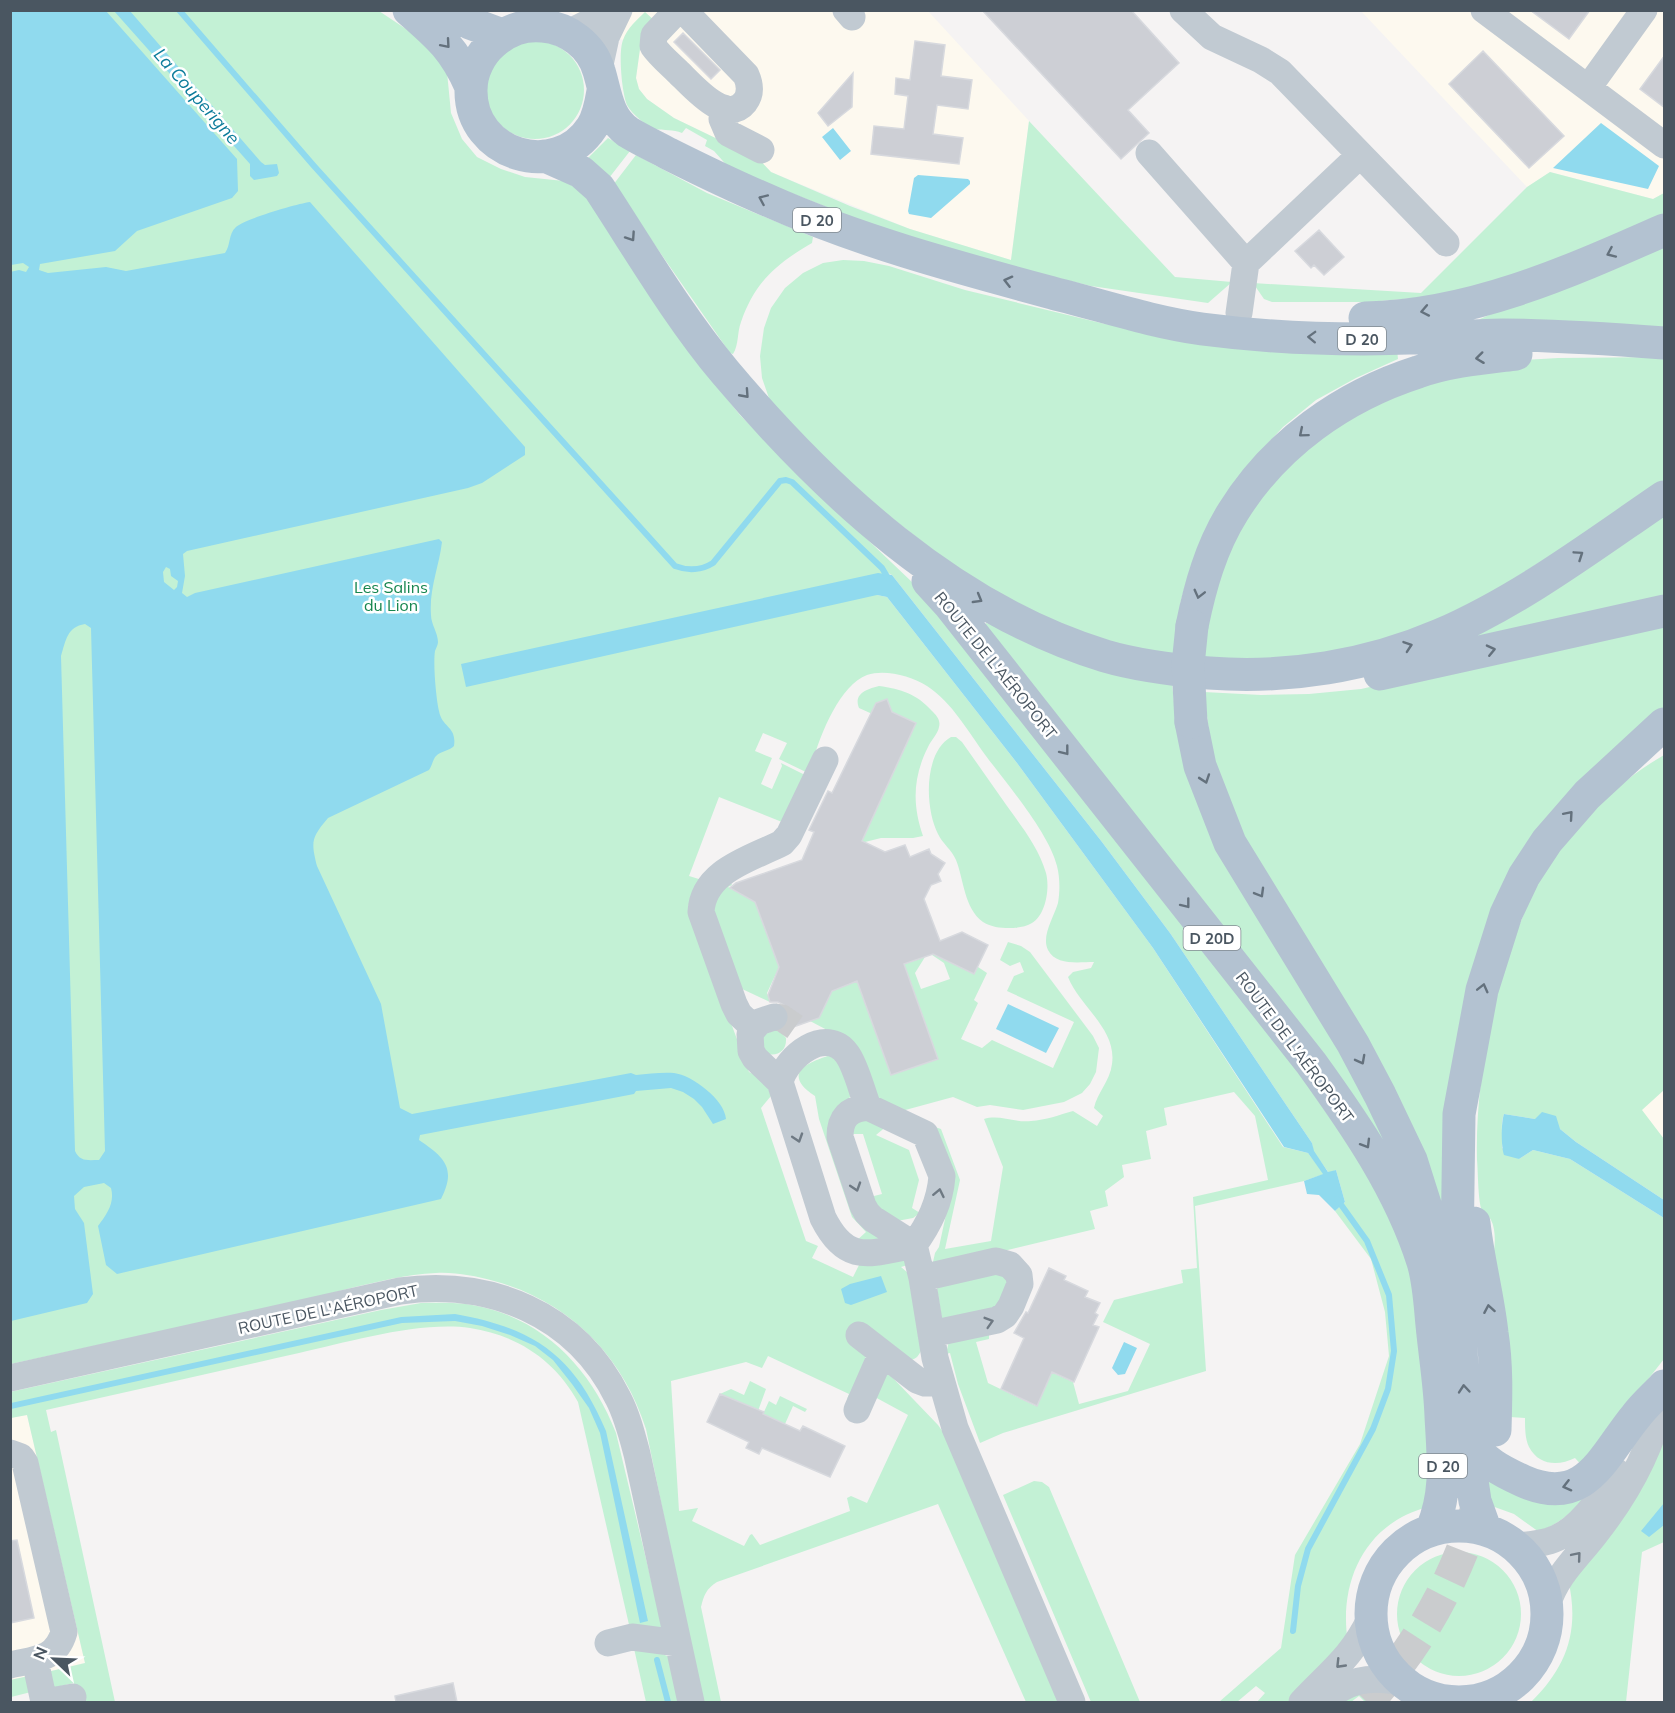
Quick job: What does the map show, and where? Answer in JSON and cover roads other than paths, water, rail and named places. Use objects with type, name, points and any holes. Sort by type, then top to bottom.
[{"type":"main road","points":[[409,10],[448,46],[471,87]]},
{"type":"main road","points":[[448,10],[470,23],[511,26],[556,24],[581,42],[592,55],[601,80],[600,110],[592,127],[579,141],[563,151],[545,156],[526,156],[507,150],[492,140],[479,124],[472,106],[471,87],[476,67],[486,49],[511,26]]},
{"type":"main road","name":"D 20","points":[[601,80],[612,115],[629,133],[768,201],[871,241],[961,269],[1141,318],[1203,329],[1303,337],[1362,339],[1551,336],[1665,345]]},
{"type":"main road","points":[[545,156],[581,172],[598,188],[681,312],[724,371],[796,450],[879,529],[968,594],[1034,629],[1066,642],[1140,665],[1173,671],[1316,679],[1395,672],[1665,611]]},
{"type":"main road","name":"D 20","points":[[1064,296],[1239,313],[1364,318],[1396,317],[1514,291],[1565,274],[1665,230]]},
{"type":"main road","points":[[1440,1400],[1442,1313],[1440,1258],[1411,1160],[1353,1044],[1230,843],[1200,766],[1191,722],[1188,665],[1192,626],[1200,589],[1214,549],[1233,512],[1254,482],[1285,448],[1323,417],[1369,392],[1418,371],[1470,360],[1518,354],[1665,345]]},
{"type":"main road","points":[[1246,676],[1311,671],[1350,664],[1438,636],[1483,615],[1535,585],[1665,497]]},
{"type":"main road","name":"ROUTE DE L'AÉROPORT","points":[[879,529],[949,604],[1311,1063],[1365,1142],[1399,1205],[1423,1263],[1427,1282],[1440,1400],[1443,1497],[1432,1529]]},
{"type":"main road","points":[[1665,724],[1587,795],[1547,841],[1524,876],[1506,914],[1482,990],[1459,1114],[1457,1203],[1459,1327],[1482,1435],[1481,1458],[1514,1477],[1547,1489],[1560,1489],[1579,1483],[1598,1468],[1636,1415],[1665,1388]]},
{"type":"main road","points":[[1623,762],[1665,736]]},
{"type":"main road","points":[[1482,1435],[1475,1501],[1485,1529]]},
{"type":"main road","points":[[1467,1525],[1485,1529],[1517,1546],[1530,1561],[1540,1580],[1547,1605],[1547,1622],[1536,1657],[1524,1675],[1488,1700],[1446,1701],[1419,1694],[1390,1669],[1379,1653],[1374,1637],[1371,1602],[1385,1564],[1400,1547],[1415,1537],[1432,1529],[1448,1526],[1467,1525]]},
{"type":"street","points":[[556,24],[614,10]]},
{"type":"street","points":[[601,80],[606,37],[619,10]]},
{"type":"street","points":[[1183,10],[1212,37],[1261,60],[1280,72],[1446,243]]},
{"type":"street","points":[[1484,10],[1665,145]]},
{"type":"street","points":[[1588,88],[1644,10]]},
{"type":"street","points":[[674,12],[685,12],[746,75],[750,89],[744,103],[738,107],[724,108],[706,99],[653,45],[654,35],[674,12]]},
{"type":"street","points":[[724,108],[722,119],[728,133],[761,150]]},
{"type":"street","points":[[1149,153],[1246,263]]},
{"type":"street","points":[[1239,313],[1246,263],[1360,155]]},
{"type":"street","points":[[825,760],[789,836],[782,843],[721,874],[707,888],[700,912],[739,1014],[837,1046],[846,1052],[868,1107]]},
{"type":"street","points":[[774,1024],[750,1035],[751,1051],[780,1083],[823,1218],[830,1232],[846,1247],[862,1254],[919,1262],[996,1261],[1010,1265],[1019,1275],[1018,1294],[1005,1315],[997,1320],[931,1334]]},
{"type":"street","points":[[780,1083],[782,1074],[793,1059],[805,1049],[823,1043]]},
{"type":"street","points":[[919,1262],[873,1219],[863,1206],[840,1137],[845,1116],[851,1110],[868,1107],[925,1134],[942,1176],[934,1213],[919,1262],[941,1383],[955,1428],[1072,1702]]},
{"type":"street","name":"ROUTE DE L'AÉROPORT","points":[[10,1378],[400,1291],[438,1287],[462,1288],[486,1293],[523,1306],[561,1328],[582,1348],[602,1371],[618,1397],[638,1454],[692,1702]]},
{"type":"street","points":[[859,1335],[918,1380],[925,1383],[941,1383]]},
{"type":"street","points":[[857,1410],[882,1353]]},
{"type":"street","points":[[1517,1546],[1551,1541],[1581,1520],[1604,1493],[1622,1466],[1665,1388]]},
{"type":"street","points":[[1547,1605],[1556,1581],[1605,1521],[1630,1485],[1660,1415],[1665,1388]]},
{"type":"street","points":[[10,1453],[21,1457],[25,1463],[64,1632],[54,1652],[46,1657],[23,1663],[45,1702],[73,1697]]},
{"type":"street","points":[[1302,1702],[1345,1659],[1371,1619]]},
{"type":"street","points":[[608,1643],[632,1637],[678,1643]]},
{"type":"street","points":[[1320,1702],[1358,1680],[1380,1678],[1419,1694]]},
{"type":"water","points":[[11,10],[106,11],[237,159],[238,191],[232,198],[137,231],[115,251],[40,264],[39,270],[48,273],[106,267],[126,271],[225,253],[232,233],[241,224],[271,212],[310,202],[525,447],[525,455],[482,483],[468,488],[187,551],[183,554],[185,576],[182,593],[187,597],[195,593],[439,539],[442,542],[433,587],[431,615],[438,642],[434,664],[438,705],[443,721],[453,734],[454,746],[436,756],[429,770],[328,818],[315,836],[313,846],[317,866],[381,1004],[400,1108],[412,1114],[631,1073],[636,1075],[674,1073],[690,1078],[714,1097],[720,1104],[726,1119],[713,1124],[694,1099],[671,1088],[636,1091],[634,1094],[420,1135],[419,1140],[441,1158],[448,1171],[446,1188],[441,1199],[117,1274],[106,1265],[98,1226],[111,1203],[111,1188],[104,1183],[84,1187],[74,1196],[75,1209],[84,1223],[93,1294],[87,1303],[11,1321],[10,272],[19,270],[26,272],[29,267],[23,263],[11,265]],"holes":[[[166,567],[170,569],[171,576],[178,581],[174,590],[164,582],[163,572]],[[85,624],[91,628],[105,1151],[99,1160],[82,1159],[75,1151],[61,656],[71,631]]]},
{"type":"water","name":"La Couperigne","points":[[114,11],[130,11],[261,162],[265,165],[277,164],[279,173],[277,176],[254,180],[250,176],[250,164]]},
{"type":"water","points":[[1601,123],[1659,166],[1648,189],[1553,168]]},
{"type":"water","points":[[833,128],[851,151],[840,160],[822,137]]},
{"type":"water","points":[[918,175],[968,179],[970,184],[931,218],[909,214],[908,211],[914,178]]},
{"type":"water","points":[[878,573],[892,575],[1102,842],[1170,933],[1312,1143],[1314,1151],[1328,1172],[1336,1170],[1345,1202],[1335,1211],[1319,1195],[1307,1194],[1304,1181],[1323,1174],[1308,1153],[1284,1147],[1153,948],[1017,763],[887,597],[877,595],[466,687],[461,664]]},
{"type":"water","points":[[1008,1004],[1059,1028],[1046,1053],[996,1029]]},
{"type":"water","points":[[1542,1112],[1556,1116],[1560,1129],[1576,1142],[1664,1200],[1664,1218],[1570,1159],[1533,1150],[1519,1159],[1504,1155],[1502,1123],[1504,1114],[1535,1119]]},
{"type":"water","points":[[881,1276],[887,1292],[851,1305],[845,1303],[841,1289],[850,1284]]},
{"type":"water","points":[[455,1314],[507,1328],[529,1337],[548,1349],[565,1364],[594,1405],[606,1431],[648,1621],[640,1623],[600,1433],[589,1408],[553,1360],[535,1346],[510,1335],[482,1326],[455,1321],[402,1323],[11,1409],[11,1403],[401,1317]]},
{"type":"water","points":[[1124,1342],[1137,1348],[1125,1374],[1118,1375],[1112,1368]]},
{"type":"water","points":[[1664,1503],[1664,1525],[1649,1537],[1641,1531]]},
{"type":"waterway","points":[[179,10],[314,166],[675,566],[695,569],[713,563],[780,481],[786,480],[792,482],[882,568],[888,578]]},
{"type":"waterway","points":[[1293,1631],[1298,1586],[1308,1549],[1373,1429],[1388,1389],[1394,1351],[1389,1295],[1367,1241],[1337,1199]]},
{"type":"waterway","points":[[657,1660],[668,1702]]},
{"type":"tunnel","points":[[774,1017],[782,1018],[795,1027]]},
{"type":"tunnel","points":[[1367,1702],[1406,1655],[1438,1604],[1463,1548],[1482,1490]]},
{"type":"park label","name":"Les Salins du Lion","points":[[391,596]]}]
